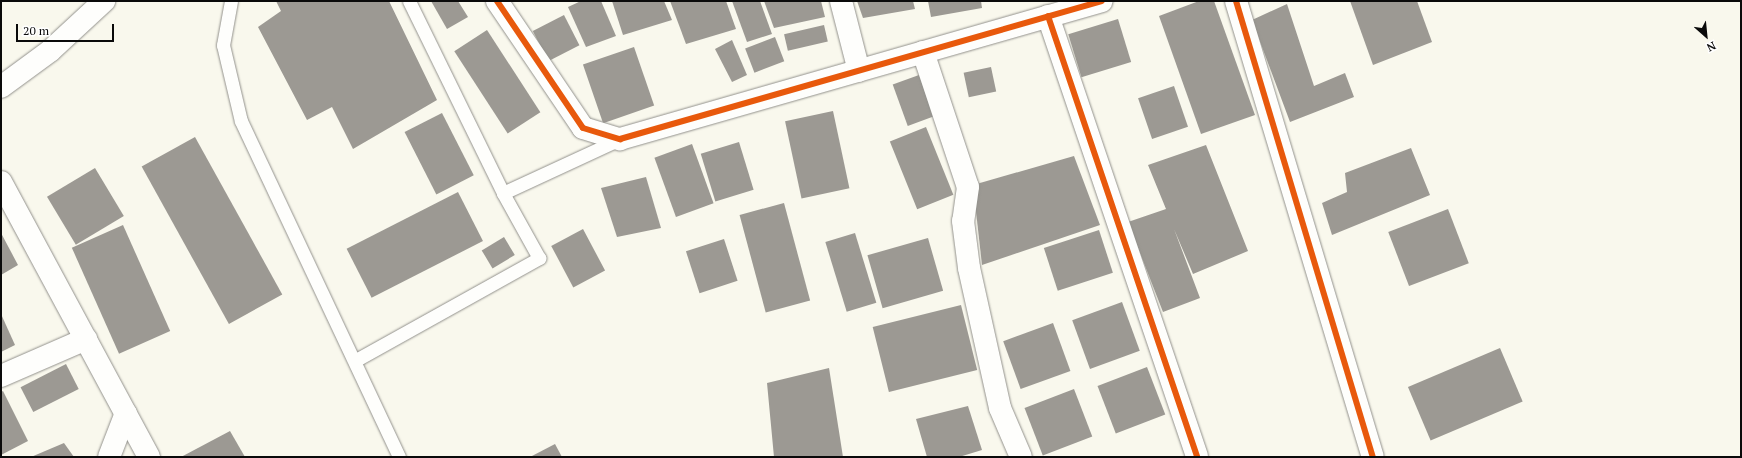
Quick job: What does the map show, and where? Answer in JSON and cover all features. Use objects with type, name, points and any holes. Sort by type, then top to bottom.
[{"type":"street","points":[[1,86],[50,51],[104,1]]},
{"type":"street","points":[[497,1],[583,128],[620,139],[1102,1]]},
{"type":"street","points":[[841,1],[859,71]]},
{"type":"street","points":[[1236,1],[1373,457]]},
{"type":"street","points":[[1048,16],[1197,457]]},
{"type":"street","points":[[923,52],[968,188],[963,222],[969,268],[1000,408],[1020,457]]},
{"type":"street","points":[[1,182],[150,457]]},
{"type":"street","points":[[1,376],[86,340]]},
{"type":"street","points":[[109,457],[126,413]]},
{"type":"lane","points":[[231,1],[223,45],[242,121],[356,360],[398,457]]},
{"type":"lane","points":[[356,360],[539,258],[503,192],[409,1]]},
{"type":"lane","points":[[503,192],[620,139]]},
{"type":"building","points":[[276,1],[389,1],[437,100],[353,149],[332,107],[307,120],[258,27],[281,11]]},
{"type":"building","points":[[431,1],[458,1],[468,17],[447,29]]},
{"type":"building","points":[[581,1],[601,1],[616,36],[586,47],[568,7]]},
{"type":"building","points":[[612,1],[664,1],[672,20],[623,35]]},
{"type":"building","points":[[670,1],[726,1],[736,29],[686,44]]},
{"type":"building","points":[[732,1],[760,1],[772,34],[747,42]]},
{"type":"building","points":[[764,1],[821,1],[825,17],[774,28]]},
{"type":"building","points":[[857,1],[913,1],[915,9],[863,18]]},
{"type":"building","points":[[928,1],[981,1],[982,8],[931,17]]},
{"type":"building","points":[[1199,1],[1214,1],[1255,115],[1201,134],[1159,16]]},
{"type":"building","points":[[1350,1],[1417,1],[1432,42],[1373,65]]},
{"type":"building","points":[[1287,4],[1314,86],[1345,73],[1354,97],[1290,122],[1252,20]]},
{"type":"building","points":[[564,15],[579,45],[548,61],[533,31]]},
{"type":"building","points":[[1118,19],[1131,62],[1081,77],[1068,34]]},
{"type":"building","points":[[824,25],[828,42],[788,51],[784,34]]},
{"type":"building","points":[[487,30],[540,112],[508,133],[454,51]]},
{"type":"building","points":[[775,37],[784,61],[754,73],[745,48]]},
{"type":"building","points":[[732,40],[747,75],[732,82],[715,49]]},
{"type":"building","points":[[634,47],[654,106],[603,123],[583,65]]},
{"type":"building","points":[[991,67],[996,91],[969,97],[964,73]]},
{"type":"building","points":[[919,75],[934,116],[908,126],[893,85]]},
{"type":"building","points":[[1174,86],[1188,127],[1152,139],[1138,98]]},
{"type":"building","points":[[833,111],[849,188],[801,198],[785,121]]},
{"type":"building","points":[[442,113],[474,175],[436,194],[405,132]]},
{"type":"building","points":[[926,127],[953,195],[917,209],[890,142]]},
{"type":"building","points":[[195,137],[282,294],[229,324],[142,167]]},
{"type":"building","points":[[739,142],[754,190],[715,202],[701,154]]},
{"type":"building","points":[[692,144],[714,203],[676,217],[654,158]]},
{"type":"building","points":[[1206,145],[1248,251],[1193,274],[1174,229],[1200,298],[1163,312],[1128,222],[1166,209],[1148,165]]},
{"type":"building","points":[[1411,148],[1430,195],[1332,235],[1322,203],[1347,192],[1345,173]]},
{"type":"building","points":[[1074,156],[1100,225],[982,265],[973,185]]},
{"type":"building","points":[[95,168],[124,216],[76,245],[47,197]]},
{"type":"building","points":[[646,177],[661,228],[617,237],[601,188]]},
{"type":"building","points":[[458,192],[483,241],[372,298],[347,249]]},
{"type":"building","points":[[784,203],[810,301],[766,312],[740,215]]},
{"type":"building","points":[[1448,209],[1469,263],[1409,286],[1388,232]]},
{"type":"building","points":[[123,225],[170,331],[119,354],[72,248]]},
{"type":"building","points":[[583,229],[605,270],[573,287],[551,246]]},
{"type":"building","points":[[1099,230],[1113,273],[1058,291],[1044,248]]},
{"type":"building","points":[[1,233],[18,265],[1,275]]},
{"type":"building","points":[[855,233],[876,303],[847,312],[825,242]]},
{"type":"building","points":[[504,237],[515,255],[493,268],[482,250]]},
{"type":"building","points":[[928,238],[943,291],[883,308],[867,255]]},
{"type":"building","points":[[724,239],[738,281],[700,293],[686,251]]},
{"type":"building","points":[[1122,302],[1140,351],[1090,369],[1072,320]]},
{"type":"building","points":[[961,305],[977,370],[889,392],[873,327]]},
{"type":"building","points":[[1,314],[15,345],[1,352]]},
{"type":"building","points":[[1053,323],[1070,371],[1021,389],[1003,341]]},
{"type":"building","points":[[1500,348],[1523,401],[1431,440],[1408,387]]},
{"type":"building","points":[[66,364],[79,389],[33,412],[21,387]]},
{"type":"building","points":[[1147,367],[1165,415],[1116,434],[1098,386]]},
{"type":"building","points":[[829,368],[843,457],[774,457],[767,383]]},
{"type":"building","points":[[1074,389],[1092,437],[1043,456],[1025,408]]},
{"type":"building","points":[[3,391],[28,441],[1,455],[1,392]]},
{"type":"building","points":[[968,406],[982,450],[959,457],[927,457],[916,419]]},
{"type":"building","points":[[230,431],[245,457],[181,457]]},
{"type":"building","points":[[64,443],[74,457],[31,457]]},
{"type":"building","points":[[555,444],[562,457],[530,457]]},
{"type":"cycle path","points":[[497,1],[583,128],[620,139],[1102,1]]},
{"type":"cycle path","points":[[1236,1],[1373,457]]},
{"type":"cycle path","points":[[1048,16],[1197,457]]}]
